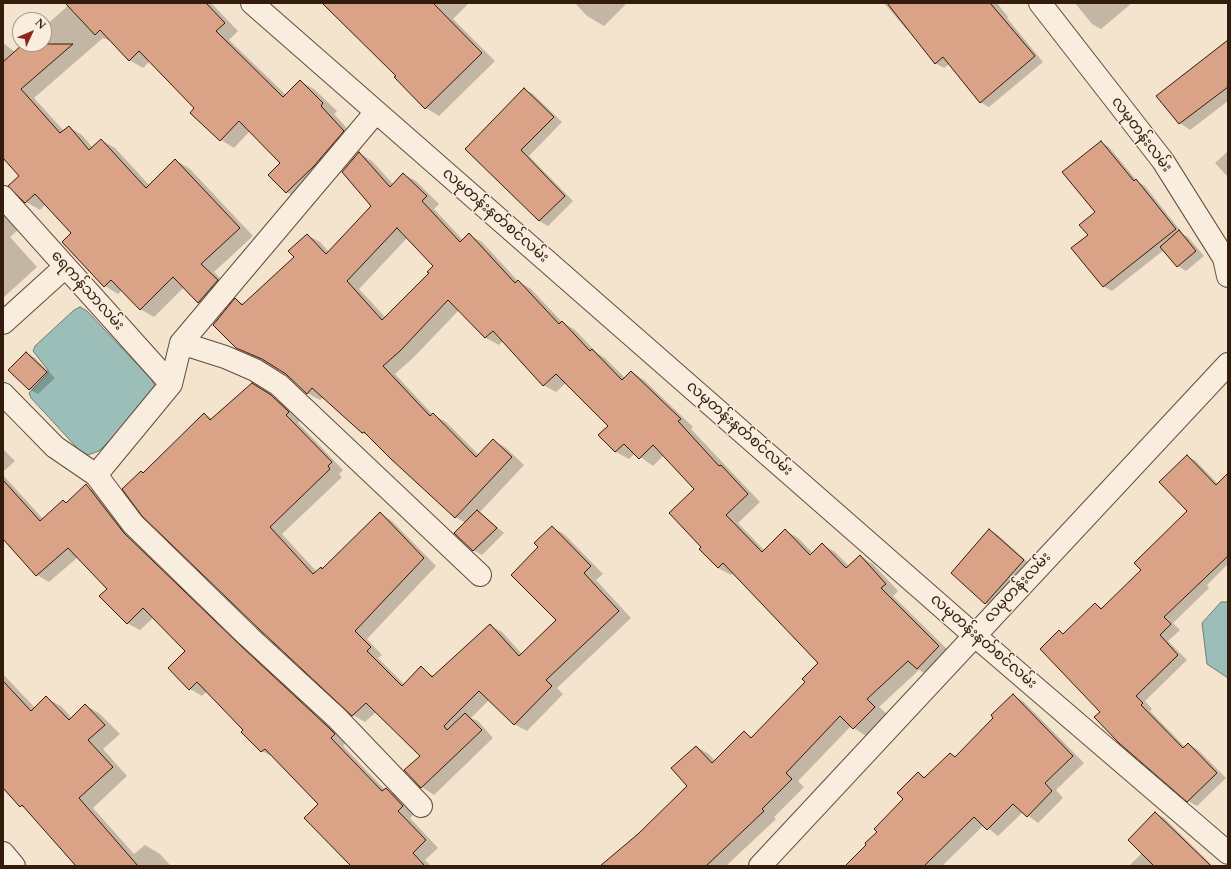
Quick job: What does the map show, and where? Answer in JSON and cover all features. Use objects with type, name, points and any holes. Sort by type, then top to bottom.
[{"type":"street","name":"လမုတန်းနတ်စင်လမ်း","points":[[252,3],[974,635],[1228,853]]},
{"type":"street","name":"လမုတန်းလမ်း","points":[[1040,3],[1163,161],[1224,258],[1228,276]]},
{"type":"street","points":[[96,475],[171,384],[181,343],[376,112]]},
{"type":"street","name":"ရေကန်သာလမ်း","points":[[3,197],[171,384]]},
{"type":"street","points":[[3,323],[65,267]]},
{"type":"street","points":[[181,343],[225,357],[255,370],[279,385],[480,575]]},
{"type":"street","name":"လမုတန်းလမ်း","points":[[760,866],[1228,364]]},
{"type":"street","points":[[3,394],[55,447],[96,475],[132,524],[249,637],[338,718],[420,806]]},
{"type":"street","points":[[3,853],[14,866]]},
{"type":"water","points":[[80,307],[87,311],[151,379],[157,389],[152,399],[99,451],[88,455],[80,451],[31,398],[29,393],[48,373],[48,370],[33,351],[35,346],[74,310]]},
{"type":"water","points":[[1221,602],[1228,602],[1228,678],[1207,664],[1202,623]]},
{"type":"building","points":[[65,3],[206,3],[225,23],[216,31],[283,97],[300,80],[323,103],[321,106],[344,131],[314,166],[286,193],[268,175],[280,163],[239,121],[220,141],[190,113],[194,108],[139,51],[129,61],[100,30],[95,35]]},
{"type":"building","points":[[322,3],[433,3],[482,53],[425,109],[394,77],[396,76]]},
{"type":"building","points":[[887,3],[990,3],[1035,56],[980,103],[943,57],[935,64]]},
{"type":"building","points":[[1228,40],[1228,87],[1179,124],[1156,96]]},
{"type":"building","points":[[52,44],[73,44],[21,89],[60,133],[69,126],[89,150],[101,139],[146,188],[175,159],[240,228],[201,264],[218,280],[198,303],[173,277],[140,310],[111,280],[104,287],[62,242],[71,233],[35,194],[25,203],[8,186],[19,176],[3,158],[3,62],[14,52],[52,52]]},
{"type":"building","points":[[524,88],[554,117],[521,150],[565,196],[539,221],[465,149]]},
{"type":"building","points":[[1101,141],[1134,181],[1136,179],[1176,229],[1103,287],[1071,248],[1088,235],[1079,225],[1095,212],[1062,172]]},
{"type":"building","points":[[359,152],[390,187],[403,173],[427,196],[422,201],[460,242],[469,233],[515,283],[518,280],[559,324],[562,321],[590,351],[592,349],[622,380],[631,371],[681,419],[678,421],[719,466],[721,465],[748,494],[726,515],[762,552],[785,529],[810,555],[822,543],[846,568],[860,555],[886,584],[881,588],[939,646],[917,669],[908,661],[867,699],[875,707],[853,729],[840,716],[786,773],[792,779],[762,809],[764,811],[706,866],[600,866],[638,834],[687,786],[671,768],[696,746],[712,763],[744,731],[751,738],[805,682],[802,679],[818,663],[723,563],[718,568],[699,549],[701,547],[669,513],[694,489],[653,445],[639,459],[624,444],[615,452],[598,435],[608,426],[556,374],[543,386],[493,331],[485,338],[448,300],[400,351],[383,366],[430,416],[433,413],[476,457],[493,439],[512,457],[455,518],[364,432],[362,433],[312,388],[307,394],[286,374],[262,359],[236,348],[213,325],[235,298],[242,305],[294,257],[288,251],[307,234],[326,254],[371,206],[342,172]],"holes":[[[397,228],[433,266],[427,272],[429,273],[382,320],[347,281]]]},
{"type":"building","points":[[1179,230],[1196,251],[1177,267],[1160,247]]},
{"type":"building","points":[[26,352],[47,372],[29,390],[8,370]]},
{"type":"building","points":[[252,383],[271,395],[289,412],[286,415],[332,462],[328,466],[330,469],[270,527],[313,574],[321,567],[322,569],[380,512],[424,558],[355,631],[371,647],[367,651],[402,686],[421,666],[432,677],[490,624],[519,656],[556,620],[511,575],[538,547],[534,543],[552,526],[591,566],[584,573],[619,611],[546,680],[552,686],[514,725],[479,691],[444,726],[447,730],[465,713],[482,730],[421,788],[404,770],[420,756],[366,703],[352,716],[142,516],[122,489],[141,471],[143,473],[204,413],[210,420]]},
{"type":"building","points":[[1187,455],[1216,485],[1228,473],[1228,556],[1164,617],[1171,624],[1160,635],[1178,655],[1136,696],[1143,703],[1141,705],[1183,748],[1188,743],[1217,773],[1187,802],[1119,743],[1094,717],[1100,712],[1040,649],[1059,630],[1063,634],[1095,603],[1101,609],[1141,570],[1134,563],[1187,511],[1159,482]]},
{"type":"building","points":[[3,480],[40,521],[63,500],[66,503],[86,484],[124,533],[241,646],[328,727],[335,734],[331,738],[382,791],[386,788],[403,806],[398,811],[426,840],[413,853],[425,866],[351,866],[304,818],[318,804],[265,749],[261,752],[241,732],[243,730],[197,682],[189,690],[168,668],[185,651],[143,608],[127,624],[99,596],[107,589],[68,548],[36,576],[3,539]]},
{"type":"building","points":[[477,510],[497,528],[473,551],[454,533]]},
{"type":"building","points":[[989,529],[1024,560],[985,604],[951,573]]},
{"type":"building","points":[[3,681],[31,711],[46,696],[69,720],[85,704],[105,725],[88,740],[113,767],[79,798],[138,866],[76,866],[22,805],[20,807],[3,788]]},
{"type":"building","points":[[1013,694],[1073,756],[1045,783],[1052,791],[1027,817],[1013,804],[987,830],[974,817],[924,866],[845,866],[877,832],[874,829],[903,799],[897,793],[918,772],[924,778],[950,753],[955,757],[993,718],[991,715]]},
{"type":"building","points":[[1155,812],[1211,866],[1154,866],[1128,840]]}]
